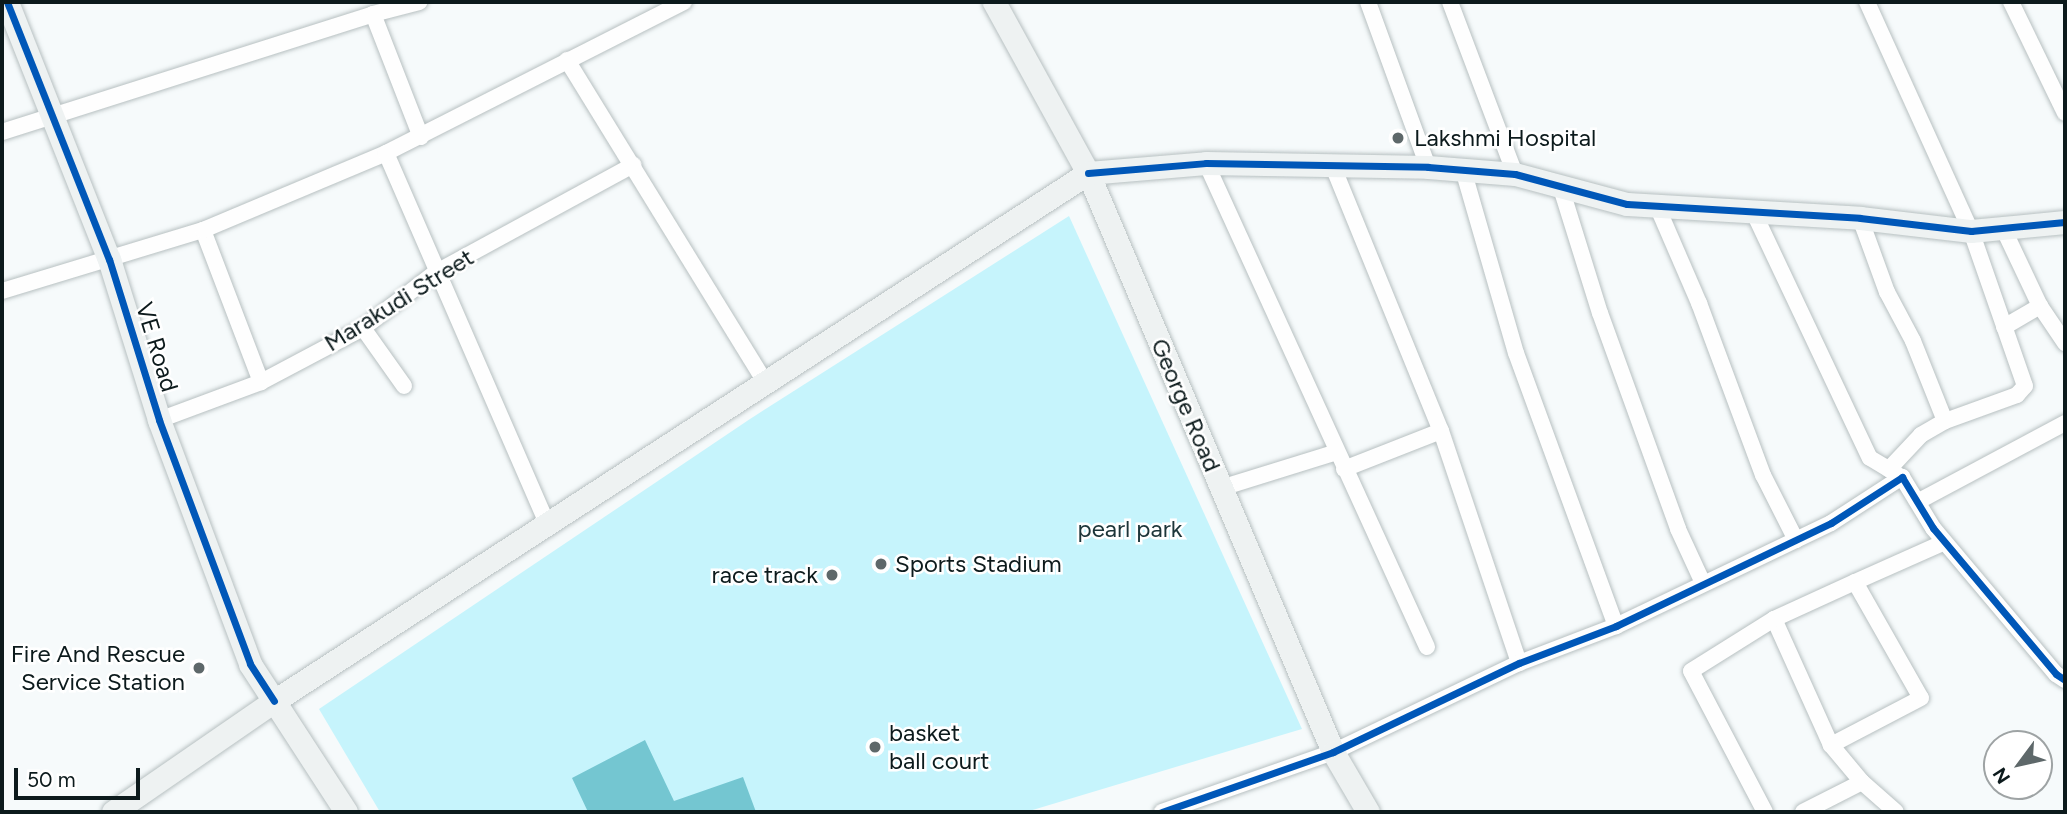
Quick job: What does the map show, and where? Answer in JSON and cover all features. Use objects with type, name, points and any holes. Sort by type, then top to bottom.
[{"type":"main road","name":"VE Road","points":[[7,2],[54,115],[108,260],[159,421],[250,664],[346,812]]},
{"type":"main road","name":"George Road","points":[[994,2],[1088,173],[1333,752],[1368,812]]},
{"type":"main road","points":[[113,812],[274,701],[1088,173],[1206,163],[1334,169],[1428,167],[1464,173],[1515,174],[1628,204],[1860,218],[1971,230],[2004,230],[2065,222]]},
{"type":"street","points":[[2,132],[373,14],[419,2]]},
{"type":"street","points":[[2,291],[203,230],[386,153],[665,6],[684,2]]},
{"type":"street","points":[[1368,2],[1428,167]]},
{"type":"street","points":[[1450,2],[1515,174]]},
{"type":"street","points":[[1162,812],[1333,752],[1519,663],[1616,626],[1702,581],[1796,540],[1895,473],[1921,435],[1945,421],[2023,391],[2024,379],[1971,230],[1867,2]]},
{"type":"street","points":[[2011,2],[2065,113]]},
{"type":"street","points":[[373,14],[421,136]]},
{"type":"street","points":[[567,60],[766,384]]},
{"type":"street","points":[[386,153],[435,273],[460,316],[547,524]]},
{"type":"street","points":[[1206,163],[1427,647]]},
{"type":"street","name":"Marakudi Street","points":[[159,421],[261,382],[363,328],[435,273],[633,165]]},
{"type":"street","points":[[1334,169],[1441,431],[1519,663]]},
{"type":"street","points":[[1464,173],[1516,353],[1616,626]]},
{"type":"street","points":[[1561,188],[1600,313],[1678,529],[1702,581]]},
{"type":"street","points":[[1657,206],[1699,303],[1763,475],[1796,540]]},
{"type":"street","points":[[1753,211],[1870,458],[1895,473],[1919,501],[1945,542],[2065,680]]},
{"type":"street","points":[[1860,218],[1887,292],[1913,341],[1945,421]]},
{"type":"street","points":[[203,230],[261,382]]},
{"type":"street","points":[[2004,230],[2040,306],[2065,343]]},
{"type":"street","points":[[2004,327],[2040,306]]},
{"type":"street","points":[[363,328],[404,386]]},
{"type":"street","points":[[1919,501],[2065,424]]},
{"type":"street","points":[[1344,469],[1441,431]]},
{"type":"street","points":[[1221,488],[1337,452]]},
{"type":"street","points":[[1765,812],[1691,671],[1774,619],[1945,542]]},
{"type":"street","points":[[1831,745],[1921,698],[1854,582]]},
{"type":"street","points":[[1774,619],[1831,745],[1862,782],[1896,812]]},
{"type":"street","points":[[1803,812],[1862,782]]},
{"type":"green space","name":"Sports Stadium","points":[[1069,216],[1302,729],[1026,812],[380,812],[319,709],[750,419]]},
{"type":"shaded area","points":[[645,740],[674,801],[743,777],[756,812],[588,812],[572,778]]},
{"type":"cycle path","points":[[7,2],[109,259],[159,420],[250,664],[274,701]]},
{"type":"cycle path","points":[[1088,173],[1206,163],[1428,167],[1515,174],[1627,204],[1860,218],[1971,231],[2065,222]]},
{"type":"cycle path","points":[[1162,812],[1333,752],[1519,663],[1616,626],[1831,523],[1902,477],[1933,528],[2056,674],[2065,680]]},
{"type":"place","name":"Lakshmi Hospital","points":[[1398,138]]},
{"type":"place","name":"Sports Stadium","points":[[881,564]]},
{"type":"place","name":"race track","points":[[832,575]]},
{"type":"place","name":"Fire And Rescue Service Station","points":[[199,668]]},
{"type":"place","name":"basket ball court","points":[[875,747]]},
{"type":"park label","name":"pearl park","points":[[1130,529]]}]
